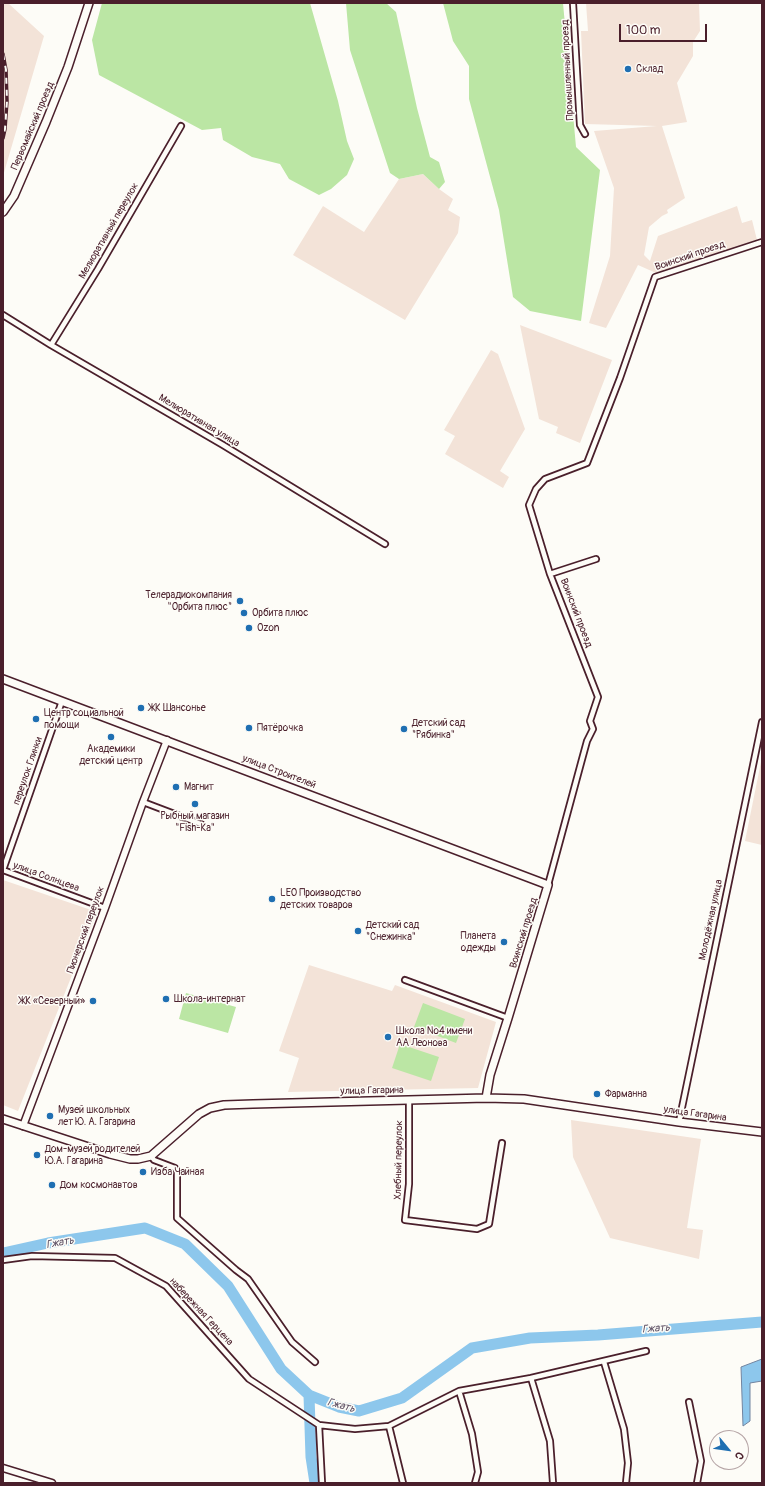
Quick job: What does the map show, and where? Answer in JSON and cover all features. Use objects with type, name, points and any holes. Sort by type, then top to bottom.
[{"type":"main road","name":"Первомайский проезд","points":[[3,212],[14,196],[68,67],[90,3]]},
{"type":"main road","name":"улица Строителей","points":[[3,679],[548,885]]},
{"type":"main road","name":"Воинский проезд","points":[[486,1098],[490,1075],[548,885]]},
{"type":"main road","name":"улица Гагарина","points":[[151,1156],[199,1114],[210,1108],[217,1106],[290,1103],[486,1098],[524,1099],[678,1122],[762,1132]]},
{"type":"main road","points":[[3,1119],[122,1157],[138,1159],[151,1156]]},
{"type":"street","name":"Промышленный проезд","points":[[573,3],[580,125],[585,134]]},
{"type":"street","name":"Мелиоративный переулок","points":[[51,345],[110,249],[181,126]]},
{"type":"street","name":"Воинский проезд","points":[[548,885],[587,741],[593,729],[590,721],[598,697],[550,574],[529,505],[536,488],[545,479],[587,463],[620,378],[655,277],[762,242]]},
{"type":"street","name":"Мелиоративная улица","points":[[3,315],[51,345],[223,445],[385,544]]},
{"type":"street","points":[[550,574],[596,559]]},
{"type":"street","name":"переулок Глинки","points":[[3,870],[62,701]]},
{"type":"street","name":"Молодёжная улица","points":[[678,1122],[762,722]]},
{"type":"street","name":"Пионерский переулок","points":[[23,1126],[106,908],[143,802],[167,740]]},
{"type":"street","points":[[143,802],[201,824]]},
{"type":"street","name":"улица Солнцева","points":[[3,870],[106,908]]},
{"type":"street","points":[[406,980],[508,1018]]},
{"type":"street","name":"Хлебный переулок","points":[[409,1101],[409,1184],[405,1220],[477,1229],[489,1224],[502,1142]]},
{"type":"street","points":[[151,1156],[154,1160],[175,1168],[177,1172],[177,1218],[248,1279],[292,1342],[315,1362]]},
{"type":"street","name":"набережная Герцена","points":[[3,1260],[32,1256],[115,1258],[166,1286],[249,1379],[319,1425],[355,1429],[389,1426],[459,1391],[532,1378],[646,1351]]},
{"type":"street","points":[[604,1362],[624,1429],[628,1463],[626,1483]]},
{"type":"street","points":[[532,1378],[550,1441],[553,1483]]},
{"type":"street","points":[[459,1391],[472,1434],[478,1472],[475,1483]]},
{"type":"street","points":[[689,1402],[701,1461],[697,1483]]},
{"type":"street","points":[[319,1425],[322,1483]]},
{"type":"street","points":[[389,1426],[403,1483]]},
{"type":"street","points":[[3,1468],[52,1483]]},
{"type":"shaded area","points":[[3,3],[8,3],[44,36],[3,176]]},
{"type":"shaded area","points":[[586,3],[699,3],[700,31],[693,42],[693,56],[677,83],[687,122],[662,126],[685,198],[667,210],[668,213],[649,227],[644,255],[650,261],[658,236],[737,206],[742,223],[752,220],[757,240],[656,273],[638,265],[606,328],[589,323],[610,256],[614,188],[594,131],[657,126],[585,124],[581,31],[588,31]]},
{"type":"shaded area","points":[[423,174],[439,189],[453,199],[448,210],[460,217],[458,233],[405,320],[293,255],[323,206],[364,232],[399,179]]},
{"type":"shaded area","points":[[520,325],[612,360],[580,443],[556,433],[558,427],[539,419]]},
{"type":"shaded area","points":[[491,350],[498,354],[525,429],[500,471],[509,477],[503,488],[445,454],[455,436],[444,430]]},
{"type":"shaded area","points":[[762,757],[762,845],[745,841]]},
{"type":"shaded area","points":[[3,880],[97,912],[18,1111],[3,1105]]},
{"type":"shaded area","name":"Школа №4 имени АА Леонова","points":[[309,965],[392,991],[395,985],[496,1022],[478,1088],[288,1092],[299,1058],[279,1051]]},
{"type":"shaded area","points":[[571,1120],[701,1139],[687,1228],[703,1230],[699,1259],[610,1238],[573,1157]]},
{"type":"green space","points":[[102,3],[310,3],[338,101],[347,141],[354,159],[347,175],[331,189],[319,195],[289,179],[280,164],[252,157],[223,140],[221,128],[202,130],[99,75],[92,40]]},
{"type":"green space","points":[[346,3],[386,3],[396,12],[417,108],[430,157],[439,162],[445,182],[439,189],[423,174],[399,179],[390,173],[350,50]]},
{"type":"green space","points":[[443,3],[563,3],[576,147],[600,170],[581,321],[530,311],[513,297],[499,210],[469,99],[469,66],[453,41]]},
{"type":"green space","points":[[186,993],[236,1007],[228,1033],[179,1019]]},
{"type":"green space","points":[[423,1003],[465,1019],[456,1043],[414,1027]]},
{"type":"green space","points":[[400,1044],[439,1057],[431,1081],[392,1068]]},
{"type":"water","points":[[762,1359],[762,1381],[750,1383],[750,1421],[743,1426],[741,1367]]},
{"type":"waterway","name":"Гжать","points":[[3,1253],[48,1243],[145,1228],[185,1244],[228,1286],[281,1369],[309,1395],[339,1407],[359,1411],[402,1398],[472,1348],[530,1338],[598,1335],[762,1322]]},
{"type":"waterway","points":[[309,1395],[311,1457],[315,1483]]},
{"type":"railway","points":[[3,54],[6,70],[7,101],[3,138]]},
{"type":"place","name":"Склад","points":[[628,69]]},
{"type":"place","name":"Телерадиокомпания \"Орбита плюс\"","points":[[240,601]]},
{"type":"place","name":"Орбита плюс","points":[[244,613]]},
{"type":"place","name":"Ozon","points":[[249,628]]},
{"type":"place","name":"ЖК Шансонье","points":[[141,708]]},
{"type":"place","name":"Центр социальной помощи","points":[[36,719]]},
{"type":"place","name":"Пятёрочка","points":[[249,728]]},
{"type":"place","name":"Детский сад \"Рябинка\"","points":[[404,729]]},
{"type":"place","name":"Академики детский центр","points":[[111,737]]},
{"type":"place","name":"Магнит","points":[[176,787]]},
{"type":"place","name":"Рыбный магазин \"Fish-Ка\"","points":[[195,804]]},
{"type":"place","name":"LEO Производство детских товаров","points":[[272,899]]},
{"type":"place","name":"Детский сад \"Снежинка\"","points":[[358,931]]},
{"type":"place","name":"Планета одежды","points":[[504,942]]},
{"type":"place","name":"Школа-интернат","points":[[166,999]]},
{"type":"place","name":"ЖК «Северный»","points":[[93,1001]]},
{"type":"place","name":"Школа №4 имени АА Леонова","points":[[388,1037]]},
{"type":"place","name":"Фарманна","points":[[597,1094]]},
{"type":"place","name":"Музей школьных лет Ю. А. Гагарина","points":[[50,1116]]},
{"type":"place","name":"Дом-музей родителей Ю.А. Гагарина","points":[[37,1155]]},
{"type":"place","name":"Изба Чайная","points":[[143,1172]]},
{"type":"place","name":"Дом космонавтов","points":[[52,1185]]}]
